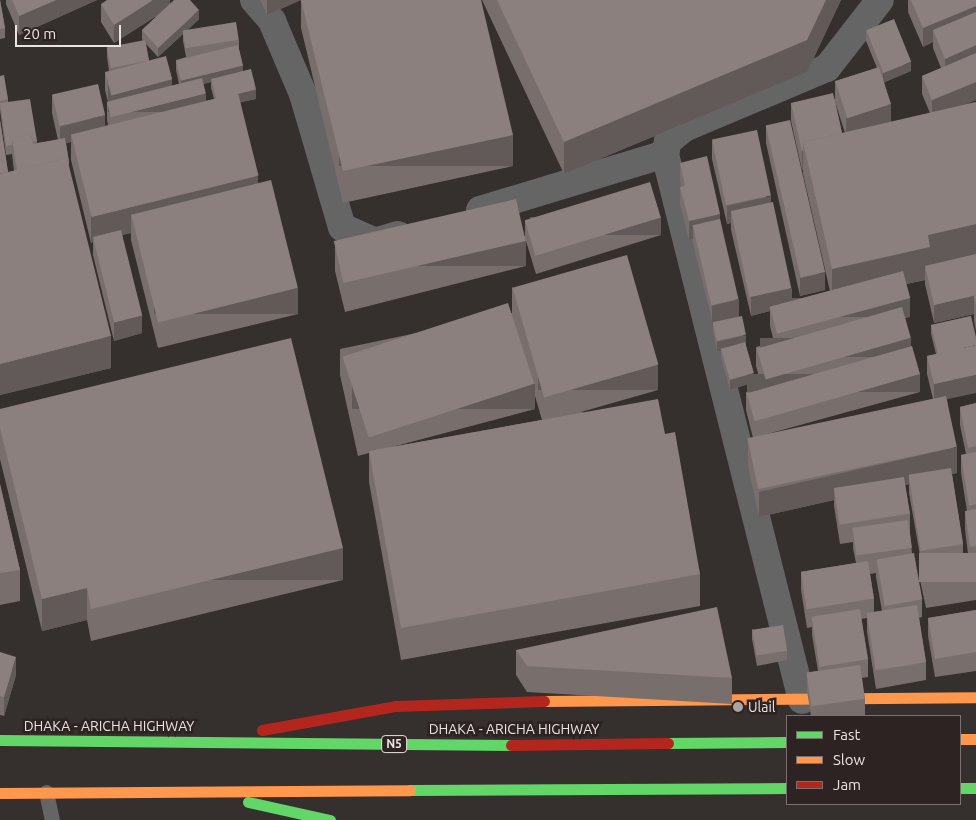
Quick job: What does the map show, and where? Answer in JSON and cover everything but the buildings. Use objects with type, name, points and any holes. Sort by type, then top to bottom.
[{"type":"highway","points":[[199,742],[395,706],[498,701],[802,700],[976,697]]},
{"type":"highway","points":[[961,739],[976,738]]},
{"type":"highway","name":"DHAKA - ARICHA HIGHWAY","points":[[0,740],[508,745],[786,742]]},
{"type":"highway","points":[[0,793],[786,788]]},
{"type":"highway","points":[[961,788],[976,788]]},
{"type":"highway","points":[[200,791],[330,820]]},
{"type":"street","points":[[254,0],[272,21],[303,94],[342,227],[375,242],[421,228]]},
{"type":"street","points":[[802,700],[665,154],[668,142],[684,128],[827,68],[880,0]]},
{"type":"street","points":[[459,216],[665,154]]},
{"type":"lane","points":[[46,792],[52,820]]},
{"type":"traffic: fast","points":[[0,740],[511,745]]},
{"type":"traffic: fast","points":[[668,743],[786,742]]},
{"type":"traffic: fast","points":[[410,790],[786,788]]},
{"type":"traffic: fast","points":[[961,788],[976,788]]},
{"type":"traffic: fast","points":[[248,802],[330,820]]},
{"type":"traffic: slow","points":[[544,701],[976,697]]},
{"type":"traffic: slow","points":[[961,739],[976,739]]},
{"type":"traffic: slow","points":[[0,793],[410,790]]},
{"type":"traffic: jam","points":[[262,730],[395,706],[544,701]]},
{"type":"traffic: jam","points":[[511,745],[668,743]]},
{"type":"place","name":"Ulail","points":[[738,707]]}]
